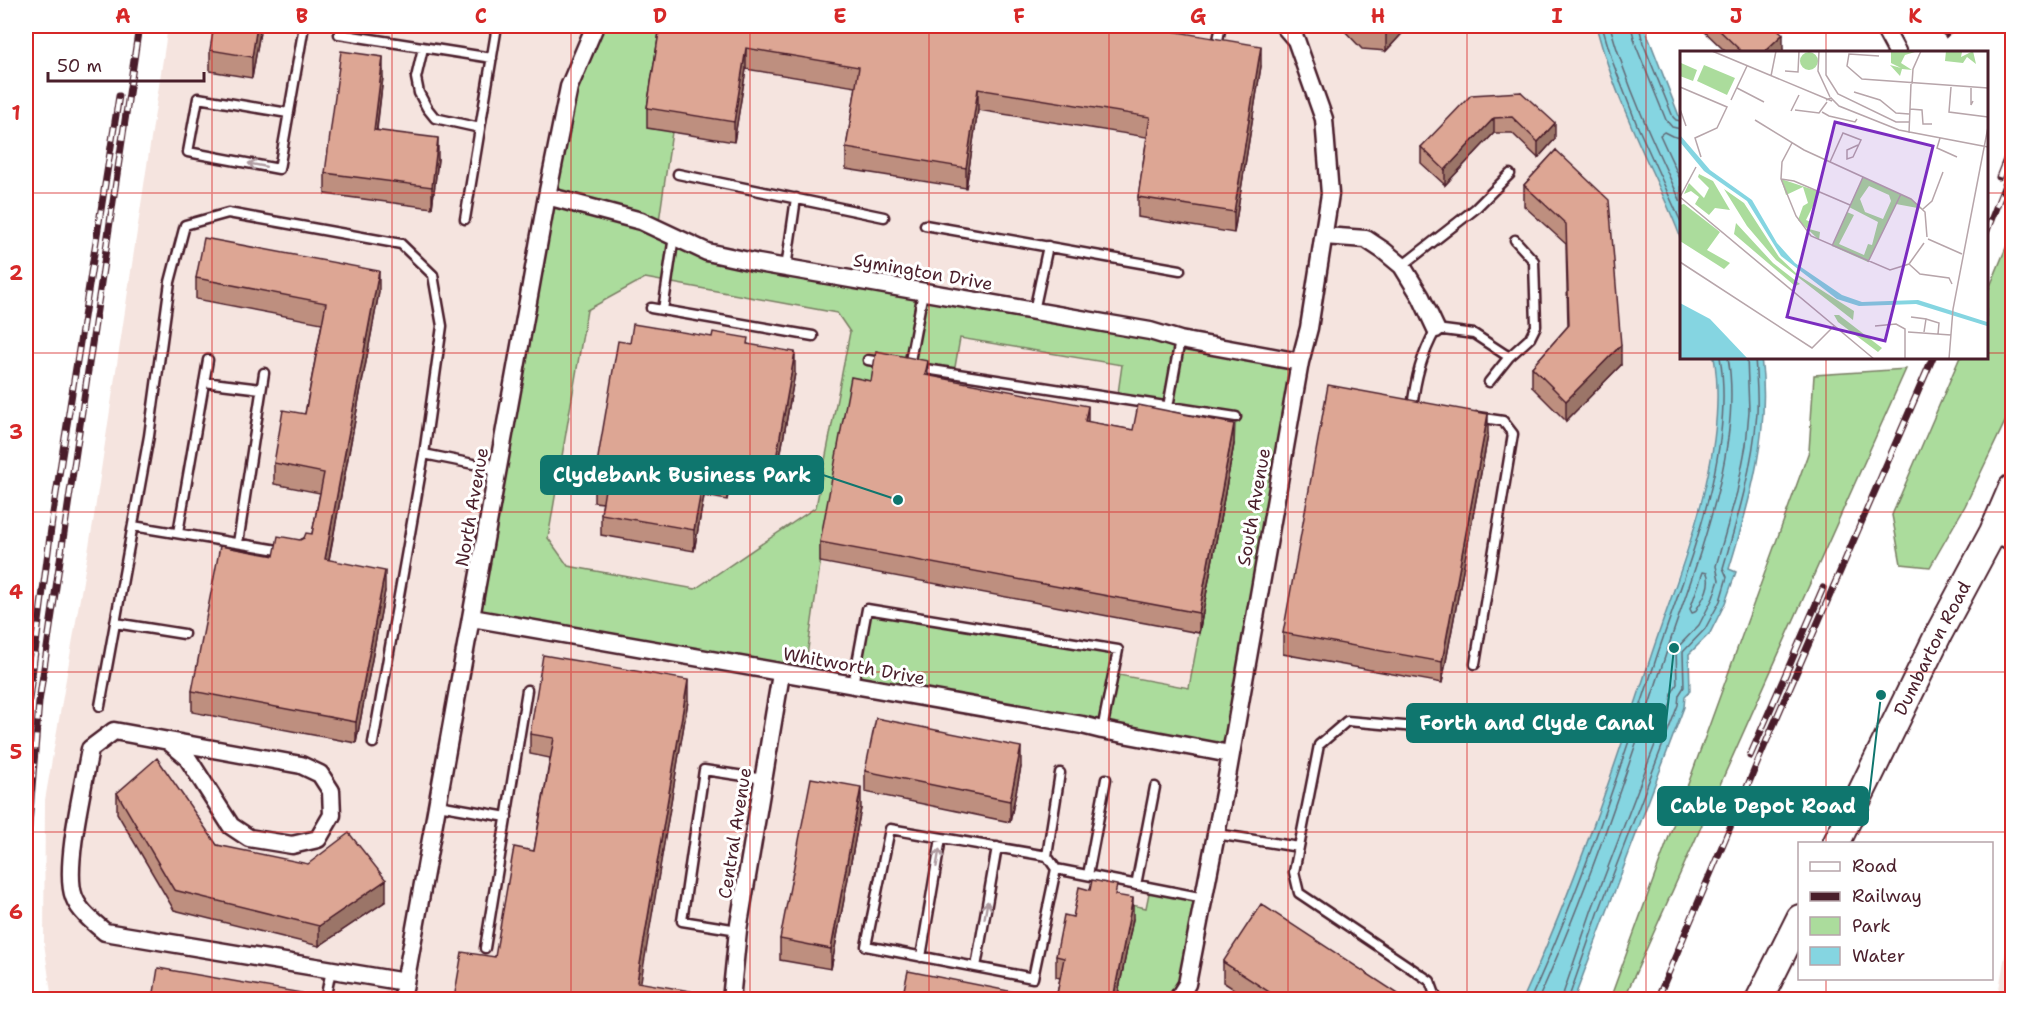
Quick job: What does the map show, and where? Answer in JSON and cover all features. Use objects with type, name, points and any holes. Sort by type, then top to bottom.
[{"type":"main road","name":"Dumbarton Road","points":[[1836,842],[1940,633],[2003,537],[2013,488]]},
{"type":"main road","points":[[1759,999],[1798,922]]},
{"type":"street","name":"North Avenue","points":[[402,999],[547,196],[569,87],[595,26]]},
{"type":"street","name":"South Avenue","points":[[1177,999],[1187,984],[1204,898],[1300,362],[1310,328],[1330,194],[1324,119],[1296,40],[1284,26]]},
{"type":"street","points":[[1883,26],[1896,51]]},
{"type":"street","name":"Symington Drive","points":[[547,196],[641,220],[707,252],[786,268],[1150,331],[1180,340],[1300,362]]},
{"type":"street","points":[[1324,236],[1366,239],[1402,266],[1421,297],[1436,329]]},
{"type":"street","name":"Whitworth Drive","points":[[472,618],[1082,725],[1230,754]]},
{"type":"street","name":"Central Avenue","points":[[731,999],[738,930],[782,674]]},
{"type":"street","points":[[168,741],[187,757],[231,826],[249,837],[292,845],[318,839],[332,815],[331,791],[320,774],[300,765],[114,731],[90,749],[73,852],[71,875],[74,898],[88,918],[105,932],[405,982]]},
{"type":"lane","points":[[288,113],[198,98],[188,152],[279,169],[304,26]]},
{"type":"lane","points":[[465,219],[497,26]]},
{"type":"lane","points":[[1218,40],[1221,26]]},
{"type":"lane","points":[[339,34],[492,58]]},
{"type":"lane","points":[[423,48],[417,78],[419,93],[427,108],[435,118],[480,128]]},
{"type":"lane","points":[[678,174],[884,217]]},
{"type":"lane","points":[[1402,266],[1475,209],[1510,174]]},
{"type":"lane","points":[[786,268],[796,198]]},
{"type":"lane","points":[[100,706],[149,436],[170,282],[185,225],[228,213],[401,244],[432,275],[442,326],[424,454],[373,743]]},
{"type":"lane","points":[[925,225],[1180,270]]},
{"type":"lane","points":[[663,310],[674,236]]},
{"type":"lane","points":[[1489,382],[1509,357],[1530,338],[1536,326],[1534,261],[1515,240]]},
{"type":"lane","points":[[1034,311],[1048,246]]},
{"type":"lane","points":[[909,367],[923,292]]},
{"type":"lane","points":[[651,308],[813,336]]},
{"type":"lane","points":[[1423,410],[1412,408],[1415,381],[1423,354],[1436,329],[1474,334],[1509,357]]},
{"type":"lane","points":[[1168,407],[1180,340]]},
{"type":"lane","points":[[178,533],[208,360]]},
{"type":"lane","points":[[868,360],[1236,417]]},
{"type":"lane","points":[[238,543],[264,373]]},
{"type":"lane","points":[[204,382],[261,389]]},
{"type":"lane","points":[[1466,415],[1503,422],[1513,434],[1475,664]]},
{"type":"lane","points":[[424,454],[498,469]]},
{"type":"lane","points":[[133,526],[290,552]]},
{"type":"lane","points":[[853,686],[867,609],[1118,650],[1102,730]]},
{"type":"lane","points":[[115,623],[184,634]]},
{"type":"lane","points":[[485,948],[527,690]]},
{"type":"lane","points":[[1437,999],[1430,981],[1299,893],[1294,872],[1318,745],[1347,721],[1450,730]]},
{"type":"lane","points":[[738,930],[682,921],[704,770],[764,779]]},
{"type":"lane","points":[[1060,773],[1047,856],[1056,869],[1204,898]]},
{"type":"lane","points":[[1088,875],[1106,779]]},
{"type":"lane","points":[[1136,885],[1155,786]]},
{"type":"lane","points":[[438,805],[507,817]]},
{"type":"lane","points":[[1047,856],[890,830],[866,946],[1034,978],[1056,869]]},
{"type":"lane","points":[[1216,834],[1299,847]]},
{"type":"lane","points":[[921,957],[941,838]]},
{"type":"lane","points":[[976,967],[997,847]]},
{"type":"lane","points":[[325,999],[330,970]]},
{"type":"shaded area","points":[[168,26],[1596,26],[1607,65],[1631,127],[1680,236],[1680,358],[1714,358],[1716,428],[1707,477],[1691,535],[1616,761],[1551,940],[1523,999],[52,1000],[44,943],[45,800],[93,523]]},
{"type":"shaded area","points":[[2009,676],[2012,676],[2012,999],[1997,1000],[2009,933]]},
{"type":"green space","points":[[595,26],[663,26],[672,132],[658,228],[707,252],[1300,362],[1230,754],[853,686],[867,609],[1118,650],[1113,674],[1189,688],[1234,444],[1236,417],[1117,400],[1122,365],[960,338],[954,373],[878,362],[821,558],[804,677],[472,618],[547,196]],"holes":[[[645,278],[837,313],[850,332],[816,507],[695,589],[568,566],[548,538],[587,310]]]},
{"type":"green space","points":[[2012,233],[2012,332],[2010,338],[2012,341],[2012,407],[1965,506],[1930,567],[1901,564],[1892,515],[1960,358],[1987,358],[1987,294]]},
{"type":"green space","points":[[1906,369],[1624,999],[1610,999],[1809,451],[1814,375]]},
{"type":"green space","points":[[1150,888],[1204,898],[1177,999],[1117,999],[1132,919],[1118,902],[1146,908]]},
{"type":"water","points":[[1596,26],[1644,26],[1680,118],[1680,236],[1637,139],[1607,64]]},
{"type":"water","points":[[1714,358],[1761,358],[1763,411],[1761,438],[1751,491],[1729,569],[1736,572],[1725,603],[1710,633],[1689,654],[1690,691],[1685,696],[1684,707],[1574,999],[1523,999],[1542,957],[1592,829],[1688,547],[1709,470],[1715,431],[1717,393]]},
{"type":"building","points":[[214,26],[257,26],[252,57],[210,50]]},
{"type":"building","points":[[660,26],[1172,26],[1171,31],[1261,46],[1234,212],[1138,197],[1150,117],[978,89],[966,168],[846,148],[859,67],[746,48],[734,122],[647,108]]},
{"type":"building","points":[[1359,26],[1390,26],[1386,30]]},
{"type":"building","points":[[1715,26],[1774,26],[1783,34],[1765,51],[1741,51]]},
{"type":"building","points":[[341,51],[383,57],[374,130],[438,138],[432,187],[325,173]]},
{"type":"building","points":[[1521,92],[1555,123],[1538,142],[1512,117],[1494,118],[1445,170],[1421,147],[1471,95]]},
{"type":"building","points":[[1556,150],[1609,200],[1621,345],[1566,401],[1532,367],[1569,325],[1566,224],[1524,185]]},
{"type":"building","points":[[204,238],[379,271],[325,559],[385,571],[356,722],[192,691],[220,546],[274,556],[278,536],[300,540],[306,533],[312,534],[324,473],[274,463],[283,410],[305,414],[326,303],[196,278]]},
{"type":"building","points":[[633,324],[712,337],[713,332],[748,338],[747,344],[795,352],[773,476],[729,468],[727,480],[704,475],[694,530],[601,514],[606,483],[594,481],[618,341],[630,343]]},
{"type":"building","points":[[876,351],[928,361],[925,375],[1088,406],[1085,421],[1133,430],[1138,405],[1234,424],[1199,613],[820,542],[851,377],[871,381]]},
{"type":"building","points":[[1328,385],[1488,414],[1442,662],[1283,633]]},
{"type":"building","points":[[543,655],[688,680],[637,982],[691,991],[690,999],[454,999],[462,952],[495,957],[514,847],[534,851],[554,738],[530,734]]},
{"type":"building","points":[[876,718],[1021,747],[1010,801],[865,771]]},
{"type":"building","points":[[157,758],[217,845],[308,864],[349,833],[386,880],[319,926],[174,890],[117,793]]},
{"type":"building","points":[[811,778],[861,787],[831,949],[780,939]]},
{"type":"building","points":[[1092,880],[1117,885],[1115,895],[1133,898],[1113,999],[1096,997],[1095,999],[1056,999],[1064,958],[1056,956],[1064,915],[1073,917],[1079,887],[1090,890]]},
{"type":"building","points":[[1261,904],[1406,999],[1280,999],[1223,962]]},
{"type":"building","points":[[158,968],[302,993],[301,999],[153,999]]},
{"type":"building","points":[[908,971],[1044,998],[902,999]]},
{"type":"railway","points":[[26,861],[39,702],[139,26]]},
{"type":"railway","points":[[26,722],[53,513],[119,96]]},
{"type":"railway","points":[[1999,177],[2012,144]]},
{"type":"railway","points":[[1987,230],[2012,167]]},
{"type":"railway","points":[[1657,1000],[1933,358]]},
{"type":"railway","points":[[1750,756],[1823,588]]},
{"type":"place","name":"Clydebank Business Park","points":[[898,500]]},
{"type":"place","name":"Forth and Clyde Canal","points":[[1674,648]]},
{"type":"place","name":"Cable Depot Road","points":[[1881,695]]}]
